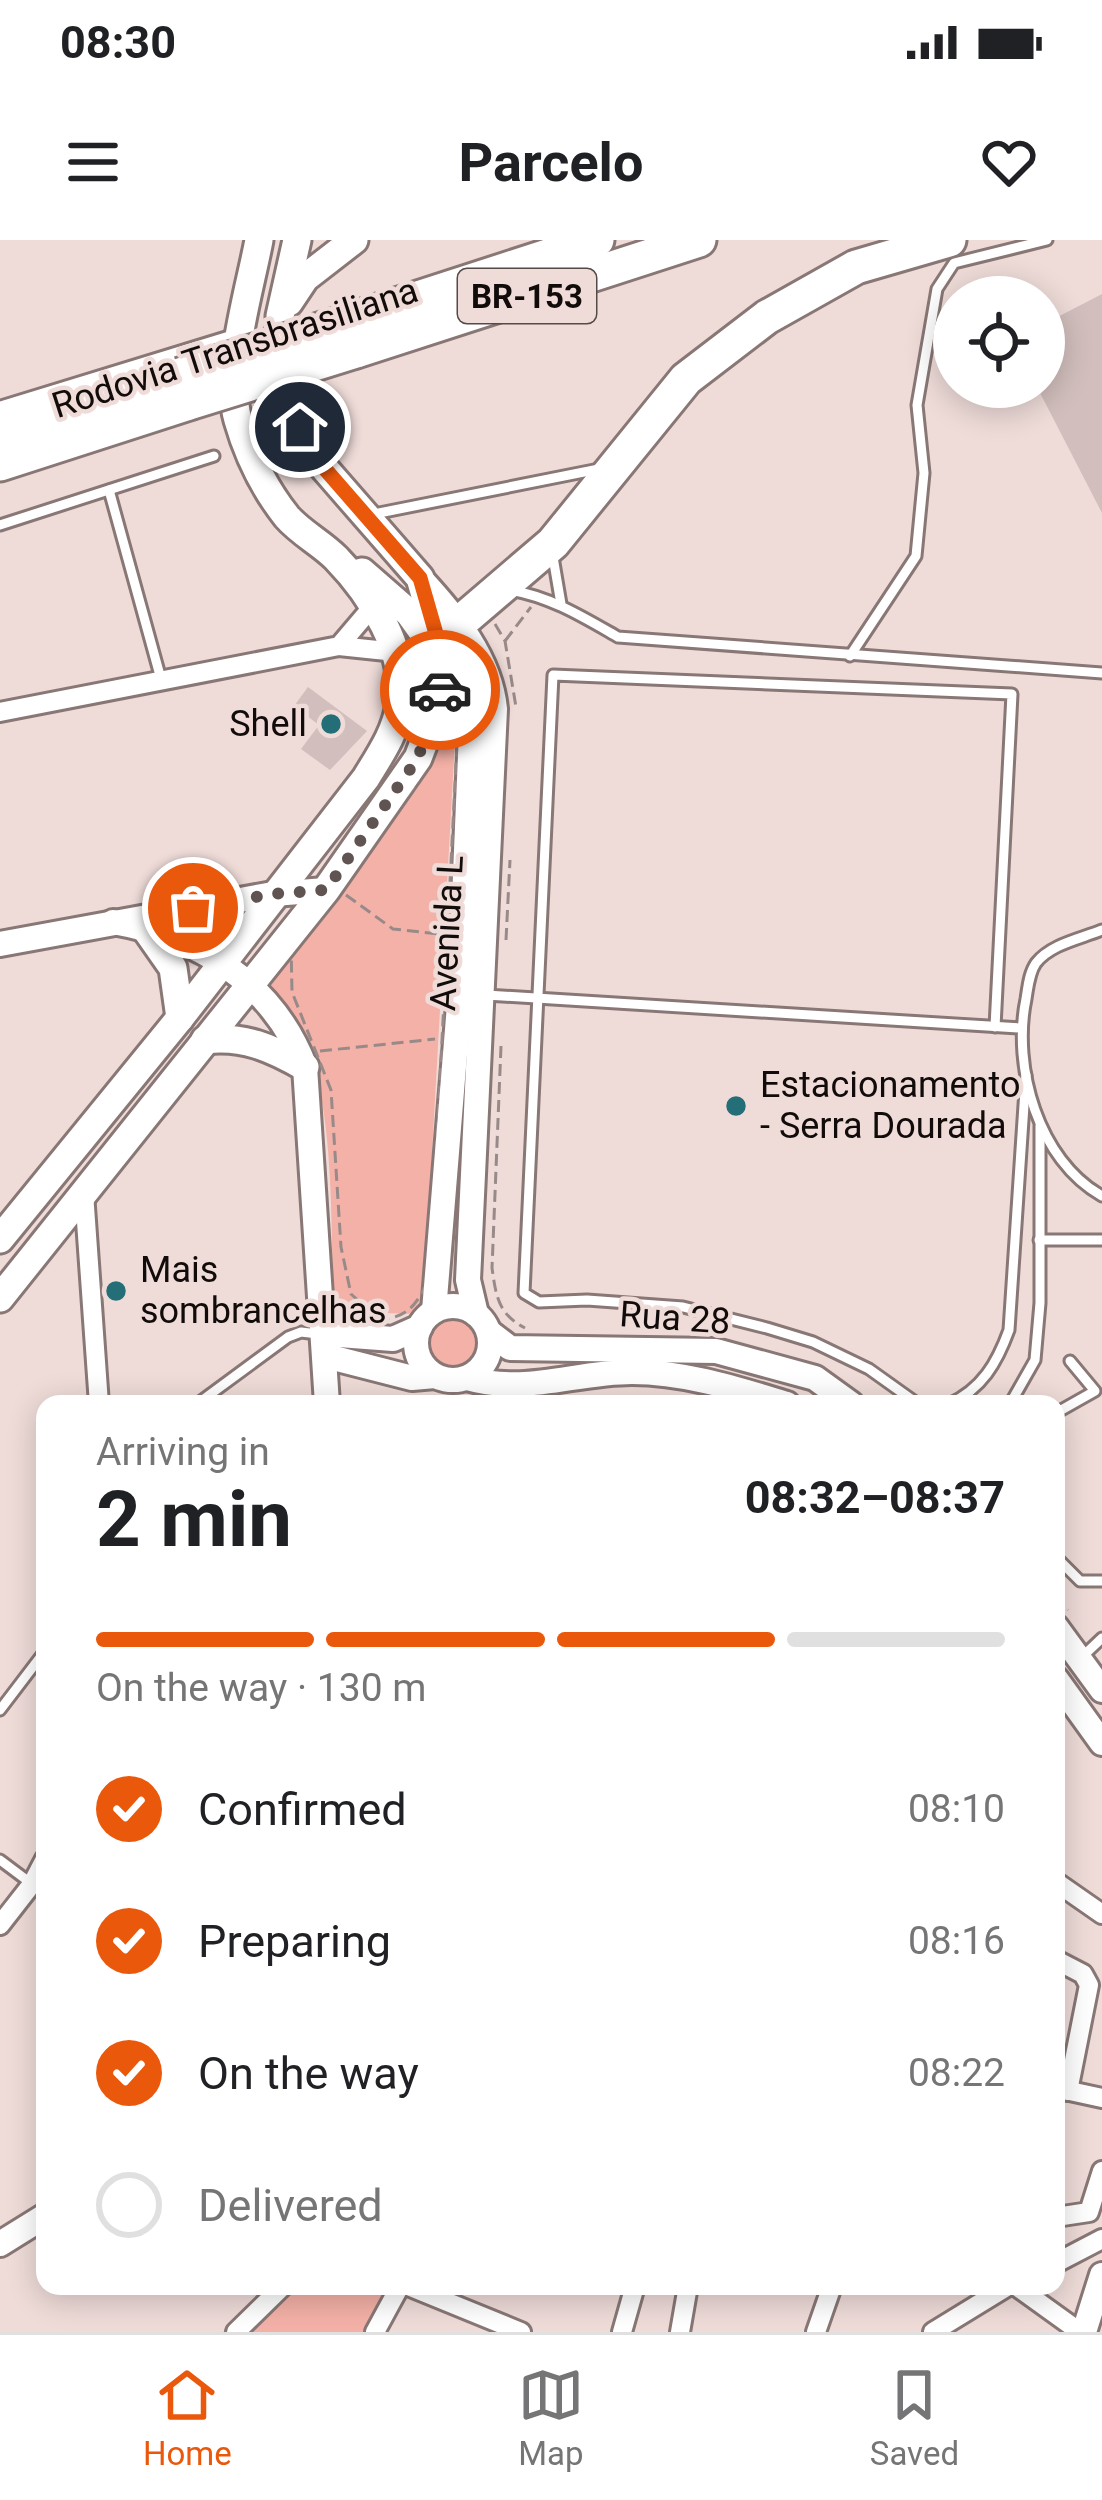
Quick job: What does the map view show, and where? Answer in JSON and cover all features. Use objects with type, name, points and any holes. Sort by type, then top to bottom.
[{"type":"highway","name":"Rodovia Transbrasiliana","points":[[350,337],[597,240]]},
{"type":"highway","name":"Rodovia Transbrasiliana","points":[[0,464],[185,389],[350,337],[699,240]]},
{"type":"highway","points":[[445,665],[479,606],[553,543],[686,379],[766,317],[856,267],[949,240]]},
{"type":"highway","name":"Rodovia Transbrasiliana","points":[[0,431],[185,389]]},
{"type":"main road","points":[[259,240],[232,376],[236,417],[259,476],[290,520],[337,559],[365,574],[409,613],[472,708]]},
{"type":"main road","points":[[0,1298],[248,983],[331,887],[418,758],[434,716],[445,665],[420,578],[363,517],[305,442],[280,361],[280,316],[297,240]]},
{"type":"main road","points":[[280,316],[304,278],[354,240]]},
{"type":"main road","points":[[0,1239],[223,963],[366,778],[390,739],[400,707],[396,652],[373,606],[337,559]]},
{"type":"main road","name":"Avenida L","points":[[420,578],[479,606],[469,639],[492,681],[495,709],[470,993],[468,1280],[482,1323]]},
{"type":"main road","points":[[396,652],[445,665]]},
{"type":"main road","points":[[434,716],[457,703],[472,708]]},
{"type":"main road","name":"Avenida L","points":[[427,1319],[449,1039],[470,993],[455,933],[472,708]]},
{"type":"main road","points":[[0,944],[331,887]]},
{"type":"main road","points":[[113,922],[161,931],[223,963],[248,983],[308,1058],[327,1395]]},
{"type":"main road","points":[[145,928],[173,968],[180,1018]]},
{"type":"main road","points":[[205,1040],[245,1040],[308,1058]]},
{"type":"main road","points":[[326,1345],[393,1339],[427,1319],[456,1306],[482,1323],[489,1354],[484,1364],[467,1378],[435,1376],[420,1360],[416,1338],[427,1319]]},
{"type":"main road","name":"Rua 28","points":[[482,1323],[510,1348],[716,1351],[815,1378],[839,1395]]},
{"type":"main road","points":[[326,1345],[412,1378],[435,1376]]},
{"type":"main road","name":"Rua 28","points":[[467,1378],[500,1388],[631,1372],[720,1384],[757,1395]]},
{"type":"main road","points":[[1065,1640],[1102,1690]]},
{"type":"main road","points":[[1065,1692],[1102,1743]]},
{"type":"main road","points":[[0,2244],[36,2222]]},
{"type":"main road","points":[[1082,2332],[1102,2276]]},
{"type":"street","points":[[0,411],[241,337]]},
{"type":"street","points":[[339,646],[373,606]]},
{"type":"street","points":[[0,712],[339,646],[396,652]]},
{"type":"street","points":[[84,1190],[98,1395]]},
{"type":"street","points":[[0,1925],[36,1876]]},
{"type":"street","points":[[1065,1888],[1102,1914]]},
{"type":"street","points":[[1065,1965],[1083,1974],[1089,1985],[1065,2077]]},
{"type":"street","points":[[1065,2090],[1102,2098]]},
{"type":"street","points":[[1065,2216],[1089,2212],[1102,2171]]},
{"type":"street","points":[[1065,2258],[1102,2239]]},
{"type":"street","points":[[236,2332],[274,2295]]},
{"type":"street","points":[[375,2332],[398,2295]]},
{"type":"street","points":[[427,2295],[521,2332]]},
{"type":"street","points":[[622,2332],[632,2295]]},
{"type":"street","points":[[680,2332],[686,2295]]},
{"type":"street","points":[[816,2332],[829,2295]]},
{"type":"street","points":[[933,2332],[997,2295]]},
{"type":"street","points":[[1026,2295],[1082,2332]]},
{"type":"lane","points":[[850,656],[916,556],[924,473],[916,406],[937,289],[954,263],[1048,240]]},
{"type":"lane","points":[[0,525],[214,456]]},
{"type":"lane","points":[[363,517],[615,466]]},
{"type":"lane","points":[[110,490],[161,680]]},
{"type":"lane","points":[[553,543],[554,582],[561,604]]},
{"type":"lane","points":[[479,606],[537,594],[618,637],[1102,673]]},
{"type":"lane","points":[[905,1395],[869,1369],[813,1342],[767,1328],[683,1306],[532,1300],[524,1293],[553,675],[1012,694],[995,1027]]},
{"type":"lane","points":[[1015,1395],[1035,1360],[1040,1303],[1040,1126],[1020,1028],[1032,967],[1049,950],[1102,930]]},
{"type":"lane","points":[[470,993],[1020,1028]]},
{"type":"lane","points":[[969,1395],[1000,1354],[1009,1330],[1026,1075]]},
{"type":"lane","points":[[1040,1126],[1079,1183],[1102,1196]]},
{"type":"lane","points":[[1039,1240],[1102,1240]]},
{"type":"lane","points":[[1010,1307],[1040,1303]]},
{"type":"lane","points":[[208,1395],[288,1336],[301,1332],[326,1345]]},
{"type":"lane","points":[[1065,1408],[1095,1390],[1070,1361]]},
{"type":"lane","points":[[1065,1566],[1080,1581],[1102,1581]]},
{"type":"lane","points":[[1079,1660],[1102,1638]]},
{"type":"lane","points":[[0,1709],[36,1663]]},
{"type":"lane","points":[[0,1860],[32,1884]]},
{"type":"path","points":[[505,641],[537,594]]},
{"type":"path","points":[[479,606],[505,641],[516,714]]},
{"type":"path","points":[[446,719],[456,719],[455,933],[430,1277],[416,1305],[396,1319],[379,1319],[351,1294],[341,1247],[331,1090],[308,1058],[292,992],[291,944],[416,784],[446,719]]},
{"type":"path","points":[[505,953],[510,840]]},
{"type":"path","points":[[331,887],[393,929],[455,933]]},
{"type":"path","points":[[501,1036],[492,1268],[496,1301],[510,1320],[529,1329]]},
{"type":"path","points":[[308,1058],[449,1039]]},
{"type":"shaded area","points":[[446,721],[456,723],[423,1314],[334,1312],[330,1169],[321,1095],[301,1035],[260,984],[418,787]]},
{"type":"shaded area","points":[[453,1319],[470,1326],[477,1343],[470,1360],[453,1367],[436,1360],[429,1343],[436,1326]]},
{"type":"shaded area","points":[[266,2295],[395,2295],[375,2332],[223,2332]]},
{"type":"building","points":[[1102,294],[1102,513],[1048,408],[1065,408],[1065,313]]},
{"type":"building","points":[[308,687],[367,731],[330,770],[301,749],[319,725],[294,706]]},
{"type":"way so far","points":[[193,908],[326,890],[418,758],[440,690]]},
{"type":"place","name":"Shell","points":[[331,724]]},
{"type":"place","name":"Estacionamento - Serra Dourada","points":[[736,1106]]},
{"type":"place","name":"Mais sombrancelhas","points":[[116,1291]]},
{"type":"route","points":[[300,427],[312,454],[420,578],[445,665],[440,690]]}]
